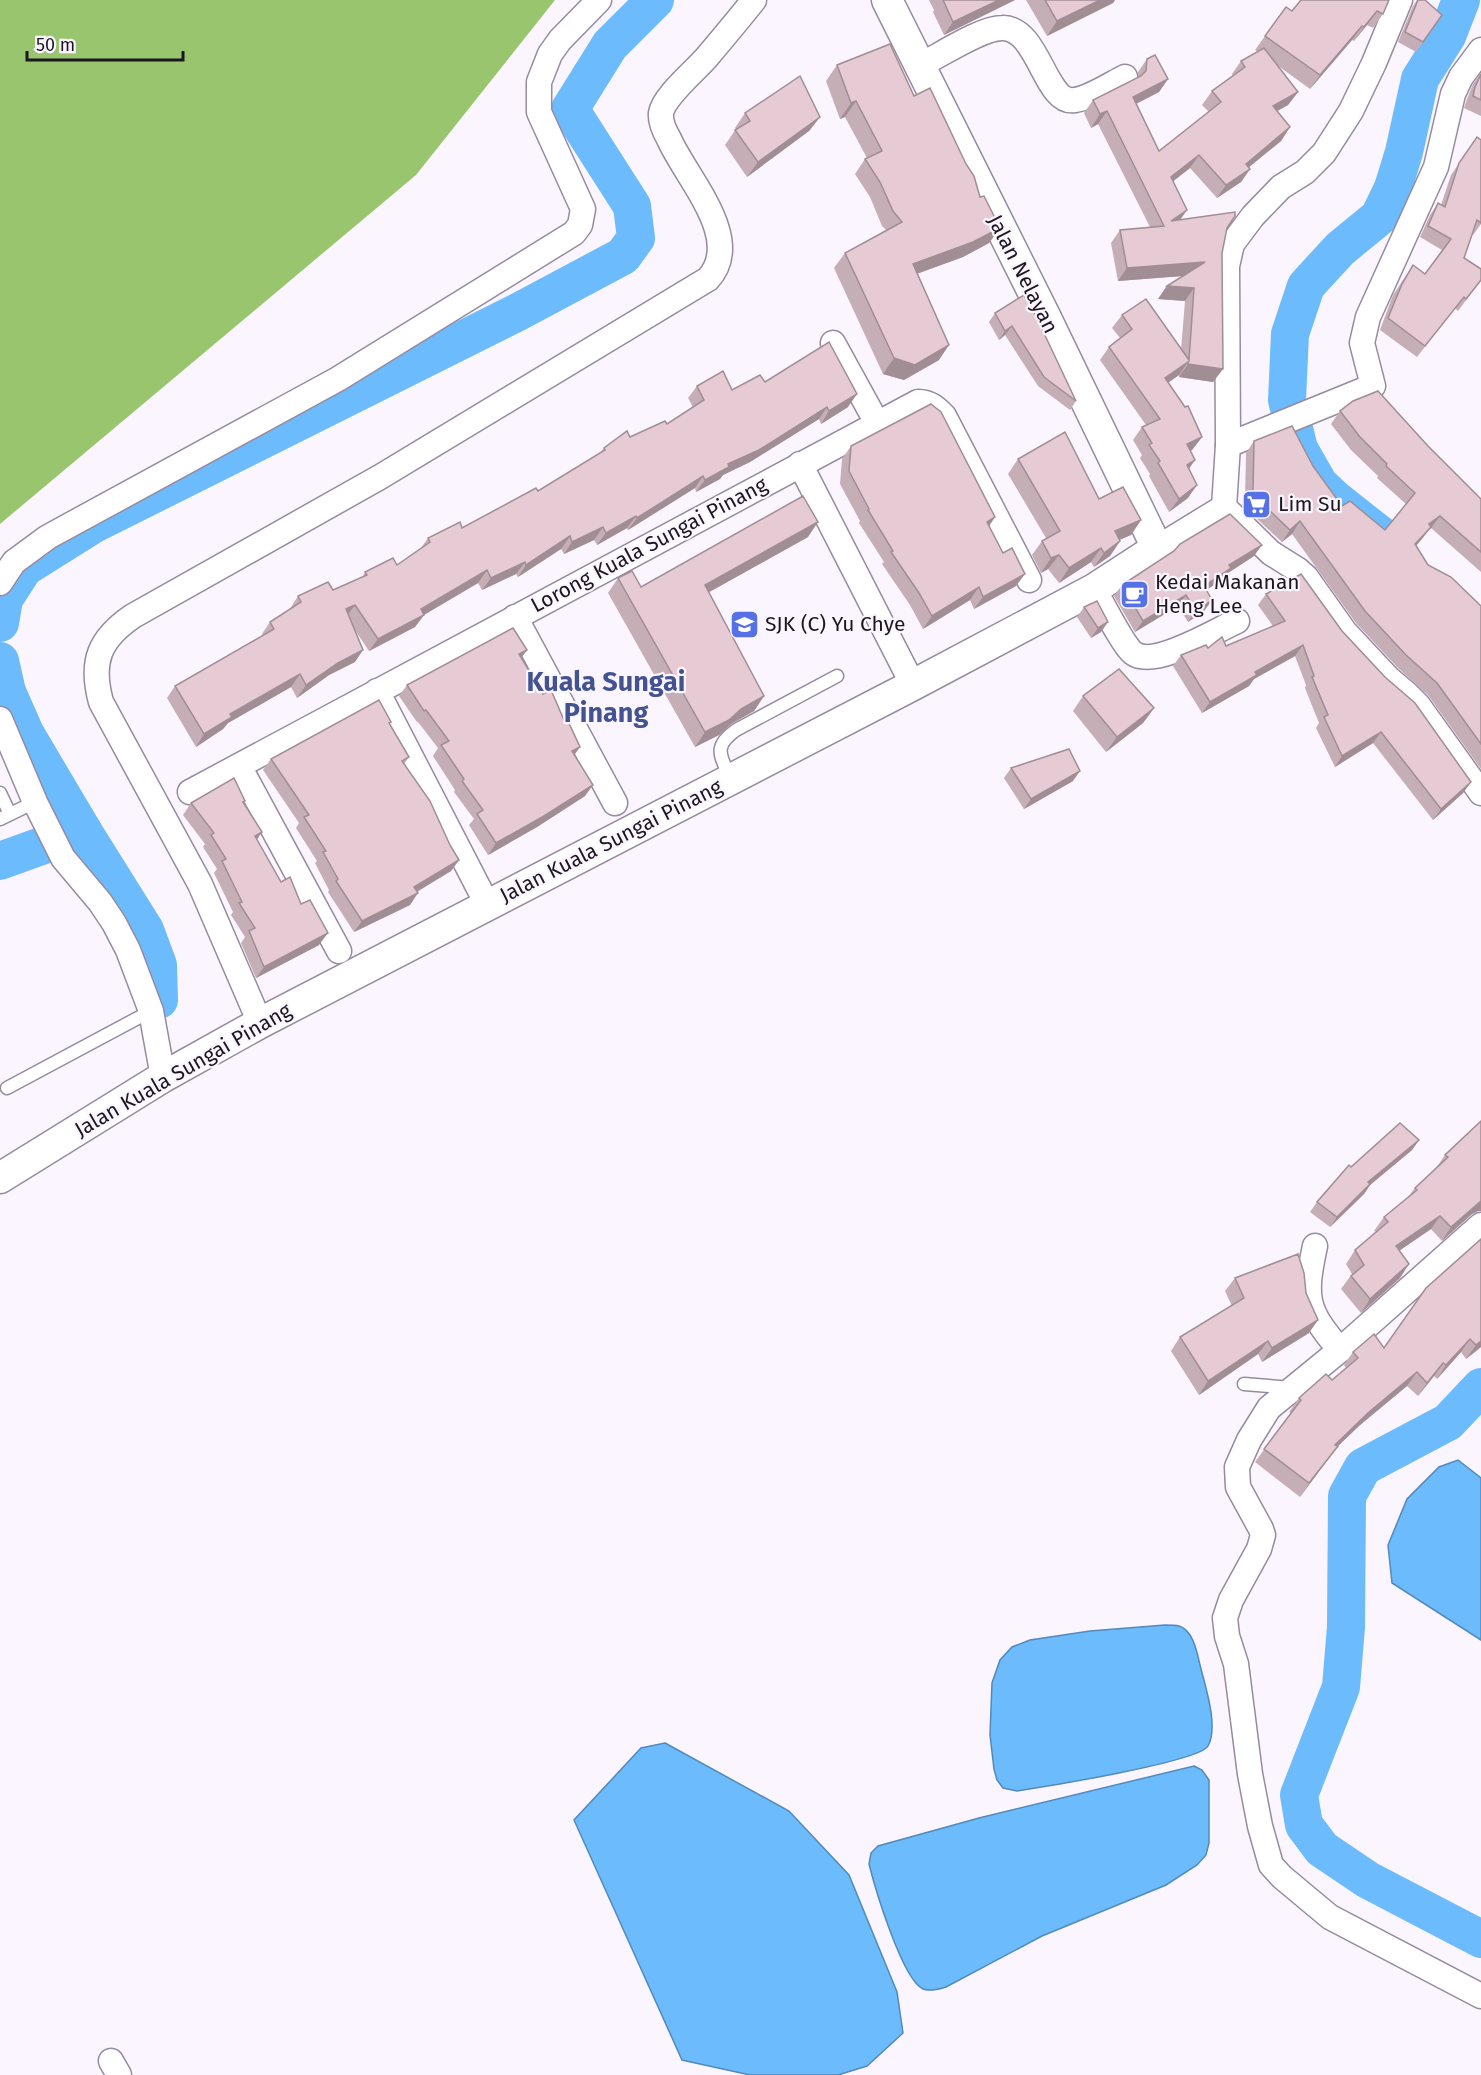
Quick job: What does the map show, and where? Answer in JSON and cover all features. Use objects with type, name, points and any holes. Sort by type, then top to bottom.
[{"type":"street","points":[[0,583],[14,562],[48,537],[338,379],[574,233],[580,225],[583,209],[539,112],[539,82],[550,54],[560,40],[599,0]]},
{"type":"street","points":[[260,1023],[200,884],[101,702],[96,675],[99,653],[119,626],[133,616],[380,477],[708,279],[715,271],[719,259],[719,232],[674,151],[663,128],[661,113],[670,98],[754,0]]},
{"type":"street","name":"Jalan Nelayan","points":[[887,0],[1045,316],[1157,548]]},
{"type":"street","points":[[1400,0],[1374,63],[1355,101],[1324,153],[1305,172],[1272,195],[1232,244],[1227,266],[1236,441],[1224,507],[1271,553],[1298,570],[1306,578],[1345,632],[1388,678],[1418,705],[1481,793]]},
{"type":"street","points":[[919,66],[985,32],[1003,28],[1015,31],[1025,38],[1056,90],[1066,99],[1080,98],[1125,77]]},
{"type":"street","points":[[1236,441],[1330,402],[1380,394],[1362,343],[1368,317],[1436,168],[1453,93],[1481,50]]},
{"type":"street","points":[[833,343],[877,423]]},
{"type":"street","name":"Lorong Kuala Sungai Pinang","points":[[190,792],[918,402],[925,402],[933,406],[944,416],[1029,580]]},
{"type":"street","points":[[800,464],[913,685]]},
{"type":"street","name":"Jalan Kuala Sungai Pinang","points":[[0,1178],[163,1077],[260,1023],[1094,589],[1224,507]]},
{"type":"street","points":[[1094,589],[1129,648],[1138,656],[1160,656],[1237,621]]},
{"type":"street","points":[[514,617],[615,803]]},
{"type":"street","points":[[377,691],[487,904]]},
{"type":"street","points":[[2,732],[58,849],[114,923],[130,956],[150,1011],[163,1077]]},
{"type":"street","points":[[239,766],[339,951]]},
{"type":"street","points":[[1481,1225],[1340,1350],[1269,1408],[1249,1440],[1237,1467],[1238,1487],[1262,1529],[1263,1535],[1259,1549],[1231,1600],[1225,1618],[1230,1649],[1236,1664],[1250,1774],[1271,1864],[1282,1877],[1330,1917],[1481,1996]]},
{"type":"street","points":[[1314,1246],[1307,1295],[1309,1303],[1326,1334],[1340,1350]]},
{"type":"lane","points":[[730,780],[720,754],[728,737],[736,730],[837,676]]},
{"type":"lane","points":[[0,793],[5,816],[34,802]]},
{"type":"lane","points":[[7,1088],[150,1011]]},
{"type":"lane","points":[[1244,1384],[1293,1388]]},
{"type":"green space","points":[[0,0],[555,0],[416,175],[0,524]]},
{"type":"water","points":[[1458,1460],[1481,1478],[1481,1640],[1392,1583],[1388,1545],[1407,1499],[1439,1467]]},
{"type":"water","points":[[1165,1625],[1184,1628],[1196,1648],[1212,1717],[1211,1738],[1208,1746],[1178,1759],[1119,1773],[1017,1791],[1003,1788],[997,1780],[994,1769],[990,1735],[992,1683],[1000,1660],[1012,1647],[1030,1640],[1090,1631]]},
{"type":"water","points":[[665,1743],[789,1811],[849,1875],[897,1992],[903,2033],[867,2066],[838,2075],[750,2075],[682,2060],[574,1820],[641,1748]]},
{"type":"water","points":[[1194,1766],[1202,1770],[1209,1780],[1209,1843],[1206,1855],[1197,1865],[1166,1885],[1042,1936],[946,1987],[926,1990],[915,1982],[898,1951],[872,1876],[869,1864],[871,1853],[878,1846],[979,1818]]},
{"type":"building","points":[[943,0],[999,0],[953,22]]},
{"type":"building","points":[[1045,0],[1100,0],[1057,21]]},
{"type":"building","points":[[1301,0],[1389,0],[1383,14],[1377,11],[1320,75],[1265,36],[1286,7],[1292,11]]},
{"type":"building","points":[[1418,0],[1425,0],[1442,15],[1423,42],[1405,32]]},
{"type":"building","points":[[890,44],[914,96],[930,88],[974,176],[980,197],[984,196],[1000,228],[973,242],[913,264],[949,345],[915,365],[894,358],[845,253],[902,222],[893,211],[880,182],[865,159],[882,151],[856,101],[851,103],[837,65]]},
{"type":"building","points":[[1264,48],[1298,92],[1273,106],[1290,127],[1246,164],[1250,169],[1226,185],[1199,155],[1171,177],[1187,210],[1171,221],[1235,212],[1227,228],[1222,253],[1223,369],[1188,364],[1188,362],[1165,378],[1185,407],[1188,406],[1202,437],[1187,444],[1195,460],[1187,465],[1197,485],[1179,499],[1158,463],[1160,461],[1149,445],[1152,443],[1142,427],[1160,419],[1109,347],[1132,329],[1122,315],[1146,299],[1189,360],[1194,288],[1167,286],[1205,262],[1127,268],[1120,230],[1164,226],[1107,111],[1100,114],[1093,100],[1141,76],[1146,71],[1147,59],[1155,55],[1168,79],[1133,97],[1159,151],[1221,102],[1212,91],[1245,67],[1241,61]]},
{"type":"building","points":[[1481,74],[1481,100],[1473,96]]},
{"type":"building","points":[[800,76],[820,117],[758,162],[735,130],[750,121],[745,113]]},
{"type":"building","points":[[1477,137],[1481,140],[1481,223],[1477,220],[1464,258],[1481,269],[1481,280],[1466,299],[1464,297],[1425,346],[1388,318],[1402,284],[1413,265],[1425,274],[1451,239],[1428,226],[1438,203],[1445,207],[1459,163]]},
{"type":"building","points":[[1024,295],[1076,401],[1044,377],[1012,326],[1005,331],[995,313]]},
{"type":"building","points":[[829,342],[857,394],[829,411],[827,407],[759,450],[728,464],[729,467],[705,480],[703,476],[637,518],[636,516],[606,533],[603,527],[572,542],[570,536],[526,565],[525,562],[491,578],[487,570],[421,609],[424,615],[378,639],[355,605],[346,609],[363,650],[338,663],[306,685],[300,674],[230,714],[232,717],[204,734],[175,686],[274,629],[270,622],[301,602],[298,596],[328,582],[333,590],[367,575],[365,572],[393,558],[397,565],[430,542],[428,538],[460,522],[462,528],[536,488],[538,491],[605,450],[604,448],[627,431],[630,437],[665,421],[667,424],[704,400],[697,386],[723,371],[732,390],[760,375],[765,382]]},
{"type":"building","points":[[1378,391],[1481,499],[1481,552],[1440,516],[1429,524],[1431,527],[1415,544],[1428,565],[1451,577],[1481,606],[1481,744],[1437,683],[1406,655],[1365,611],[1300,521],[1290,530],[1250,492],[1253,490],[1254,441],[1292,426],[1313,466],[1342,506],[1350,501],[1385,530],[1415,493],[1386,466],[1387,464],[1360,437],[1340,411],[1353,401]]},
{"type":"building","points":[[931,404],[941,412],[995,517],[987,522],[1003,553],[1012,548],[1025,574],[983,597],[979,587],[932,616],[891,552],[893,551],[868,510],[849,471],[851,446]]},
{"type":"building","points":[[1065,432],[1099,499],[1123,487],[1141,520],[1115,531],[1120,541],[1104,553],[1101,548],[1069,568],[1059,555],[1051,558],[1042,541],[1060,531],[1018,459]]},
{"type":"building","points":[[803,496],[818,522],[705,585],[764,696],[741,709],[729,720],[705,732],[618,578],[632,571],[641,587]]},
{"type":"building","points":[[1230,514],[1262,545],[1229,565],[1231,568],[1204,586],[1212,600],[1196,611],[1186,595],[1143,621],[1122,585],[1174,551],[1180,544]]},
{"type":"building","points":[[1301,574],[1342,631],[1385,677],[1415,703],[1471,782],[1441,809],[1381,732],[1342,756],[1324,717],[1328,715],[1312,677],[1314,676],[1303,645],[1255,672],[1257,675],[1210,702],[1181,655],[1206,645],[1208,648],[1222,637],[1226,646],[1285,621],[1266,594]]},
{"type":"building","points":[[1097,601],[1108,622],[1098,628],[1084,607]]},
{"type":"building","points":[[513,628],[527,650],[519,654],[543,694],[551,690],[564,720],[567,719],[580,747],[572,751],[593,785],[496,843],[477,814],[483,810],[462,781],[464,779],[441,745],[449,741],[426,710],[424,711],[407,685]]},
{"type":"building","points":[[1119,669],[1154,708],[1117,737],[1083,696]]},
{"type":"building","points":[[379,700],[391,722],[389,723],[409,757],[402,761],[430,801],[459,860],[414,887],[418,893],[362,921],[336,881],[338,879],[323,852],[326,851],[304,817],[309,815],[271,759]]},
{"type":"building","points":[[1069,749],[1080,771],[1031,799],[1011,768]]},
{"type":"building","points":[[234,778],[245,801],[243,802],[262,832],[255,836],[281,882],[290,877],[301,904],[310,900],[328,933],[264,967],[249,931],[255,928],[239,903],[242,902],[222,861],[226,859],[211,835],[214,833],[191,803]]},
{"type":"building","points":[[1481,1121],[1481,1201],[1451,1227],[1440,1216],[1396,1246],[1409,1264],[1370,1299],[1351,1276],[1364,1265],[1355,1250],[1388,1222],[1384,1217],[1417,1190],[1415,1188],[1448,1157],[1445,1155]]},
{"type":"building","points":[[1400,1123],[1419,1140],[1368,1182],[1370,1184],[1337,1217],[1317,1202],[1349,1165],[1351,1167]]},
{"type":"building","points":[[1481,1239],[1481,1341],[1476,1345],[1470,1339],[1446,1365],[1443,1363],[1427,1383],[1417,1372],[1369,1412],[1335,1445],[1338,1446],[1309,1483],[1264,1449],[1301,1400],[1299,1398],[1326,1374],[1332,1380],[1358,1358],[1353,1352],[1374,1334],[1384,1348],[1426,1288]]},
{"type":"building","points":[[1298,1254],[1304,1273],[1306,1293],[1318,1320],[1272,1348],[1268,1341],[1208,1381],[1180,1337],[1244,1298],[1235,1278]]},
{"type":"waterway","points":[[0,623],[4,599],[24,568],[94,524],[518,312],[623,256],[636,238],[632,206],[570,109],[610,45],[655,0]]},
{"type":"waterway","points":[[1383,537],[1319,484],[1299,449],[1287,400],[1290,334],[1306,286],[1340,249],[1379,217],[1393,188],[1404,152],[1420,79],[1447,36],[1461,0]]},
{"type":"waterway","points":[[0,661],[7,692],[25,733],[145,930],[158,965],[159,1000]]},
{"type":"waterway","points":[[0,861],[83,831]]},
{"type":"waterway","points":[[1481,1387],[1448,1422],[1363,1467],[1347,1496],[1346,1627],[1341,1687],[1299,1795],[1304,1825],[1322,1849],[1368,1880],[1481,1939]]},
{"type":"place","name":"Lim Su","points":[[1257,504]]},
{"type":"place","name":"Kedai Makanan Heng Lee","points":[[1134,594]]},
{"type":"place","name":"SJK (C) Yu Chye","points":[[744,624]]},
{"type":"district","name":"Kuala Sungai Pinang","points":[[606,698]]}]
